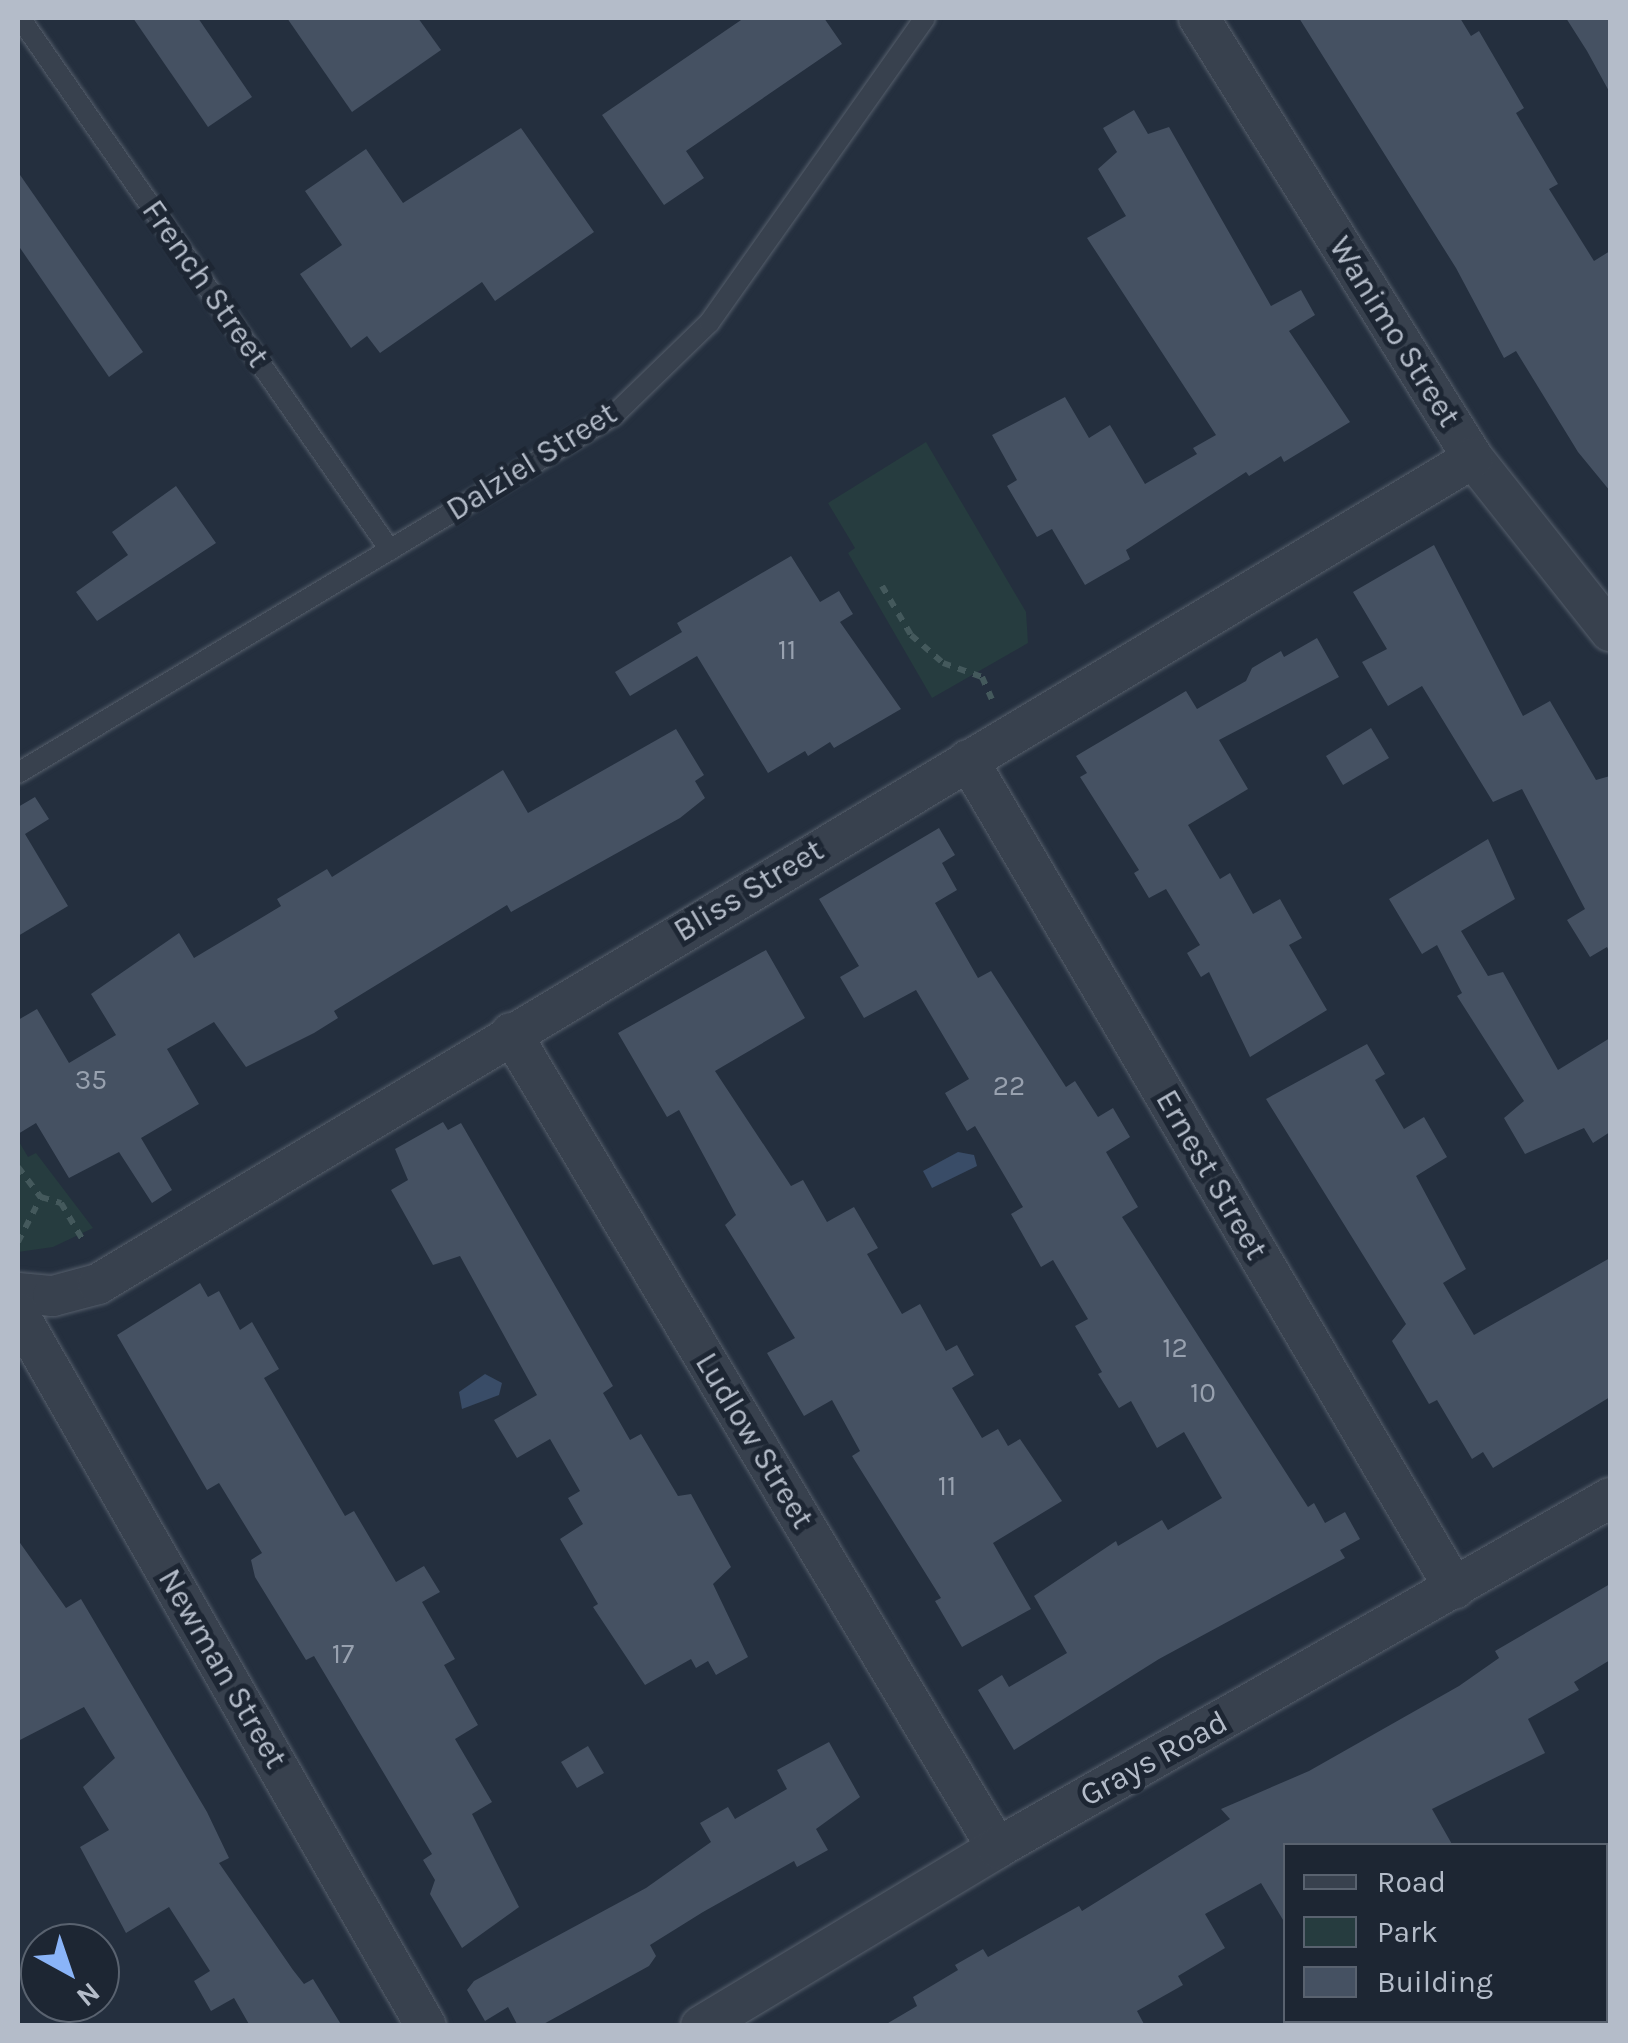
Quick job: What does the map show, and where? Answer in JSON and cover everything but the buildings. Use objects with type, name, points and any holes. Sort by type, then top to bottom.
[{"type":"street","name":"Wanimo Street","points":[[1199,18],[1473,458],[1610,631]]},
{"type":"street","name":"Bliss Street","points":[[18,1293],[54,1296],[98,1284],[510,1033],[1473,458]]},
{"type":"street","name":"Ernest Street","points":[[968,760],[1455,1589]]},
{"type":"street","name":"Ludlow Street","points":[[510,1033],[996,1848]]},
{"type":"street","name":"Newman Street","points":[[18,1314],[426,2026]]},
{"type":"street","name":"Grays Road","points":[[701,2026],[996,1848],[1610,1498]]},
{"type":"lane","name":"French Street","points":[[20,18],[390,550]]},
{"type":"lane","name":"Dalziel Street","points":[[18,773],[614,415],[710,323],[926,18]]},
{"type":"path","points":[[882,586],[910,634],[944,663],[982,677],[992,699]]},
{"type":"path","points":[[18,1167],[40,1197],[61,1203],[84,1242]]},
{"type":"path","points":[[18,1242],[40,1197]]},
{"type":"green space","points":[[926,442],[1026,612],[1028,643],[932,698],[848,553],[855,548],[828,503]]},
{"type":"green space","points":[[18,1140],[28,1157],[36,1153],[93,1228],[53,1247],[18,1252]]},
{"type":"water","points":[[958,1152],[974,1155],[977,1166],[932,1188],[923,1171]]},
{"type":"water","points":[[485,1374],[502,1383],[499,1395],[462,1409],[459,1392]]}]
